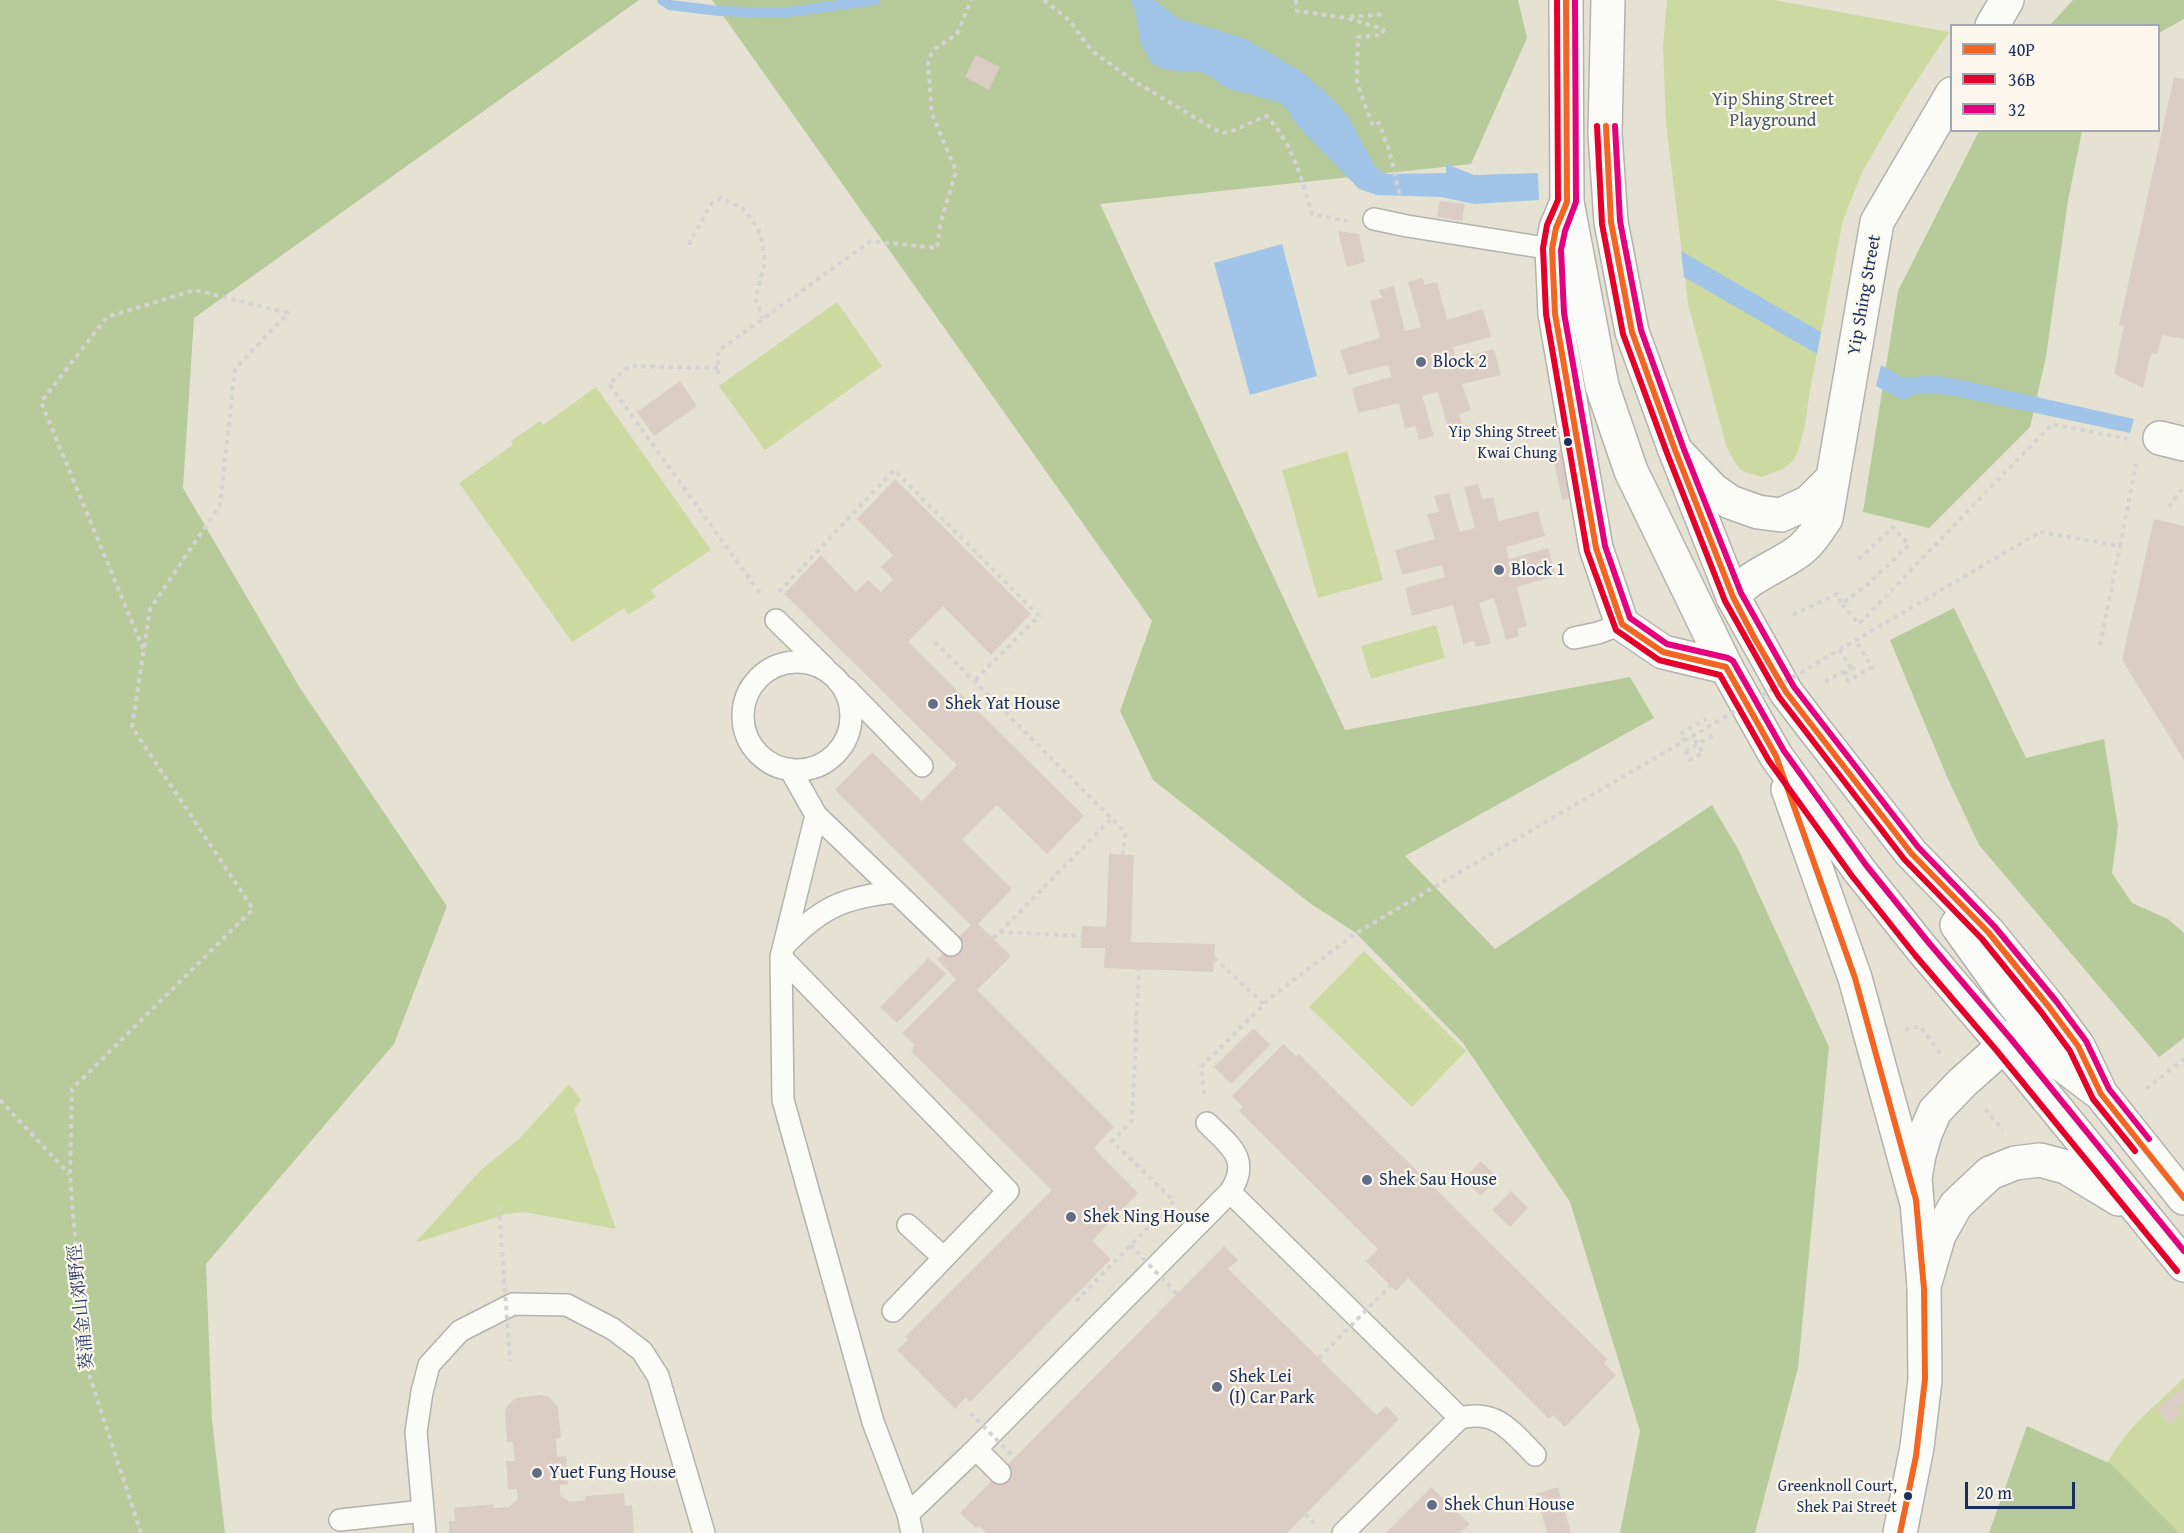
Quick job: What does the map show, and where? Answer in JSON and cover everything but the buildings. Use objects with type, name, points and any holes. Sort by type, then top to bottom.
[{"type":"main road","points":[[1566,0],[1567,202],[1602,386],[1631,471],[1726,667],[1776,756],[1859,870],[2184,1265]]},
{"type":"main road","points":[[1608,0],[1605,134],[1611,222],[1632,332],[1675,450],[1733,597],[1786,692],[1911,853],[1972,947],[2060,1063],[2101,1094]]},
{"type":"main road","points":[[1993,24],[2007,0]]},
{"type":"main road","name":"Yip Shing Street","points":[[1733,597],[1741,586],[1800,550],[1814,536],[1826,518],[1877,222],[1950,97]]},
{"type":"main road","points":[[1567,202],[1556,228],[1552,249],[1556,314],[1594,537],[1622,624],[1663,652],[1726,667]]},
{"type":"main road","points":[[1675,450],[1713,490],[1730,502],[1758,512],[1781,515],[1809,502],[1832,479]]},
{"type":"main road","points":[[1776,756],[1855,978],[1916,1200]]},
{"type":"main road","points":[[1911,853],[1989,933],[2049,1007],[2078,1046],[2101,1094],[2184,1198]]},
{"type":"main road","points":[[1900,1533],[1917,1448],[1925,1380],[1924,1286],[1915,1178],[1919,1155],[1935,1111],[2029,1023]]},
{"type":"main road","points":[[1924,1286],[1939,1235],[1956,1205],[1990,1173],[2015,1163],[2040,1160],[2066,1167],[2096,1183],[2143,1215]]},
{"type":"lane","points":[[1376,220],[1552,249]]},
{"type":"lane","points":[[772,612],[922,766]]},
{"type":"lane","points":[[1574,638],[1598,633],[1622,624]]},
{"type":"lane","points":[[794,662],[811,663],[834,677],[849,700],[852,717],[848,735],[838,751],[824,762],[808,769],[790,769],[773,764],[759,754],[749,740],[744,723],[744,705],[750,689],[762,676],[776,666],[794,662]]},
{"type":"lane","points":[[790,769],[816,815],[951,945]]},
{"type":"lane","points":[[816,815],[782,952],[783,1100],[873,1422],[910,1524],[976,1449],[1230,1192],[1239,1175],[1239,1161],[1233,1150],[1207,1123]]},
{"type":"lane","points":[[782,952],[805,924],[836,904],[869,894],[895,892]]},
{"type":"lane","points":[[782,952],[1008,1191],[893,1311]]},
{"type":"lane","points":[[1230,1192],[1460,1418]]},
{"type":"lane","points":[[909,1225],[944,1258]]},
{"type":"lane","points":[[425,1533],[416,1432],[429,1365],[460,1331],[513,1304],[567,1305],[613,1329],[642,1351],[658,1376],[704,1533]]},
{"type":"lane","points":[[1343,1533],[1460,1418],[1475,1414],[1490,1417],[1507,1427],[1534,1455]]},
{"type":"lane","points":[[976,1449],[1000,1473]]},
{"type":"lane","points":[[340,1520],[423,1511]]},
{"type":"path","points":[[772,612],[609,384],[629,366],[718,371],[718,351],[871,241],[938,249],[940,225],[956,171],[932,114],[928,62],[933,50],[957,34],[971,0]]},
{"type":"path","points":[[1044,0],[1070,21],[1092,51],[1134,81],[1214,129],[1223,133],[1232,131],[1266,116],[1275,125],[1294,156],[1312,214],[1377,226],[1376,220]]},
{"type":"path","points":[[1296,0],[1297,11],[1347,18],[1383,29],[1382,35],[1358,37],[1357,83],[1373,126],[1379,123],[1402,202]]},
{"type":"path","points":[[1347,18],[1386,14]]},
{"type":"path","points":[[690,245],[690,241],[712,203],[720,198],[742,208],[753,220],[761,236],[764,250],[765,264],[755,298],[763,319]]},
{"type":"path","points":[[195,290],[288,313],[234,369],[220,505],[150,609],[144,651],[41,402],[107,317],[195,290]]},
{"type":"path","points":[[1793,615],[1838,594],[1842,604],[1859,624],[2052,424],[2153,444],[2120,546],[2100,645]]},
{"type":"path","points":[[776,595],[894,470],[1039,616],[974,681]]},
{"type":"path","points":[[2169,507],[2184,489]]},
{"type":"path","points":[[1842,604],[1868,584],[1909,545],[1893,527],[1858,560]]},
{"type":"path","points":[[1207,1123],[1201,1067],[1264,1004],[1356,933],[2040,532],[2120,546]]},
{"type":"path","points":[[1851,666],[1844,674],[1848,681],[1872,667],[1856,640]]},
{"type":"path","points":[[935,642],[1125,832],[1124,854]]},
{"type":"path","points":[[1839,649],[1851,666]]},
{"type":"path","name":"葵涌金山郊野徑","points":[[141,1533],[85,1362],[70,1175],[72,1089],[253,909],[132,727],[144,651]]},
{"type":"path","points":[[1825,682],[1851,666]]},
{"type":"path","points":[[1684,741],[1680,734],[1706,719]]},
{"type":"path","points":[[1693,736],[1703,753],[1690,760],[1685,751],[1716,734]]},
{"type":"path","points":[[993,938],[1112,818]]},
{"type":"path","points":[[1000,932],[1082,936]]},
{"type":"path","points":[[1214,958],[1264,1004]]},
{"type":"path","points":[[1074,1304],[1174,1201],[1112,1141],[1132,1121],[1139,969]]},
{"type":"path","points":[[2146,1089],[2184,1059]]},
{"type":"path","points":[[0,1100],[70,1175]]},
{"type":"path","points":[[499,1207],[510,1361]]},
{"type":"path","points":[[1130,1245],[1177,1294]]},
{"type":"path","points":[[1319,1358],[1391,1285]]},
{"type":"path","points":[[970,1413],[1015,1458]]},
{"type":"green space","points":[[0,0],[639,0],[194,318],[183,488],[300,688],[447,906],[394,1044],[206,1264],[212,1420],[225,1533],[0,1533]]},
{"type":"green space","points":[[712,0],[1518,0],[1527,38],[1471,164],[1100,204],[1345,730],[1630,677],[1654,718],[1405,856],[1495,949],[1712,805],[1738,849],[1829,1047],[1798,1368],[1755,1533],[1620,1533],[1640,1431],[1570,1202],[1463,1043],[1356,933],[1311,904],[1153,780],[1120,711],[1152,621]]},
{"type":"green space","name":"Yip Shing Street Playground","points":[[1667,0],[1774,0],[1949,32],[1905,99],[1863,170],[1843,220],[1798,452],[1792,462],[1783,469],[1762,477],[1742,471],[1726,445],[1688,303],[1666,123],[1663,46]]},
{"type":"green space","points":[[2073,0],[2184,0],[2184,19],[2160,32],[2160,24],[2051,24]]},
{"type":"green space","points":[[1978,132],[2082,132],[2068,200],[2046,357],[2030,427],[1929,528],[1863,512],[1898,291]]},
{"type":"green space","points":[[837,302],[882,366],[765,450],[719,386]]},
{"type":"green space","points":[[596,387],[711,550],[651,590],[656,597],[628,615],[624,608],[572,642],[459,483],[513,445],[511,441],[540,421],[543,425]]},
{"type":"green space","points":[[1347,451],[1383,580],[1318,598],[1282,470]]},
{"type":"green space","points":[[1954,608],[2026,758],[2104,739],[2118,827],[2112,873],[2132,903],[2168,919],[2184,933],[2184,1038],[2159,1057],[1979,845],[1947,777],[1890,640]]},
{"type":"green space","points":[[1436,625],[1445,658],[1371,679],[1361,646]]},
{"type":"green space","points":[[1364,951],[1466,1051],[1412,1107],[1309,1007]]},
{"type":"green space","points":[[569,1084],[581,1100],[574,1109],[616,1229],[524,1212],[506,1214],[415,1243],[481,1170],[519,1139]]},
{"type":"green space","points":[[2184,1378],[2184,1533],[2091,1533],[2101,1478],[2116,1449],[2136,1424]]},
{"type":"green space","points":[[2027,1426],[2111,1464],[2179,1533],[1989,1533]]},
{"type":"water","points":[[1130,0],[1154,0],[1178,18],[1246,39],[1302,72],[1333,99],[1349,118],[1373,163],[1380,171],[1387,174],[1446,173],[1446,164],[1474,175],[1538,173],[1539,200],[1474,204],[1441,197],[1377,195],[1359,189],[1278,102],[1226,88],[1201,72],[1166,70],[1152,64],[1141,44],[1135,10]]},
{"type":"water","points":[[1282,244],[1317,376],[1250,395],[1214,263]]},
{"type":"water","points":[[1681,251],[1821,332],[1817,354],[1684,277]]},
{"type":"water","points":[[1881,365],[1904,378],[1933,375],[1957,379],[2134,419],[2130,433],[1950,395],[1919,393],[1902,400],[1876,386]]},
{"type":"waterway","points":[[662,0],[670,5],[719,11],[781,13],[875,0]]},
{"type":"transit line","name":"36B","points":[[1557,0],[1558,200],[1547,225],[1543,248],[1546,314],[1587,551],[1616,630],[1659,660],[1720,675],[1769,761],[1852,876],[2177,1271]]},
{"type":"transit line","name":"40P","points":[[1566,0],[1567,202],[1556,228],[1552,249],[1555,314],[1596,548],[1622,624],[1663,652],[1726,667],[1776,756],[1855,978],[1916,1200],[1924,1289],[1925,1379],[1916,1456],[1900,1533]]},
{"type":"transit line","name":"32","points":[[1575,0],[1576,202],[1565,231],[1561,250],[1564,313],[1605,546],[1630,618],[1667,644],[1733,661],[1784,751],[1866,865],[2184,1251]]},
{"type":"transit line","name":"36B","points":[[1597,126],[1602,224],[1623,334],[1725,601],[1779,697],[1904,859],[1982,939],[2042,1013],[2070,1051],[2093,1099],[2135,1151]]},
{"type":"transit line","name":"40P","points":[[1606,126],[1611,222],[1632,332],[1675,450],[1733,597],[1755,639],[1786,692],[1911,853],[1989,933],[2049,1007],[2078,1046],[2101,1094],[2184,1198]]},
{"type":"transit line","name":"32","points":[[1615,126],[1620,221],[1641,330],[1683,447],[1741,593],[1794,687],[1918,847],[1995,927],[2056,1001],[2086,1041],[2109,1089],[2149,1139]]},
{"type":"place","name":"Block 2","points":[[1421,362]]},
{"type":"place","name":"Yip Shing Street Kwai Chung","points":[[1568,442]]},
{"type":"place","name":"Block 1","points":[[1499,570]]},
{"type":"place","name":"Shek Yat House","points":[[933,704]]},
{"type":"place","name":"Shek Sau House","points":[[1367,1180]]},
{"type":"place","name":"Shek Ning House","points":[[1071,1217]]},
{"type":"place","name":"Shek Lei (I) Car Park","points":[[1217,1387]]},
{"type":"place","name":"Yuet Fung House","points":[[537,1473]]},
{"type":"place","name":"Greenknoll Court, Shek Pai Street","points":[[1908,1496]]},
{"type":"place","name":"Shek Chun House","points":[[1432,1505]]}]
